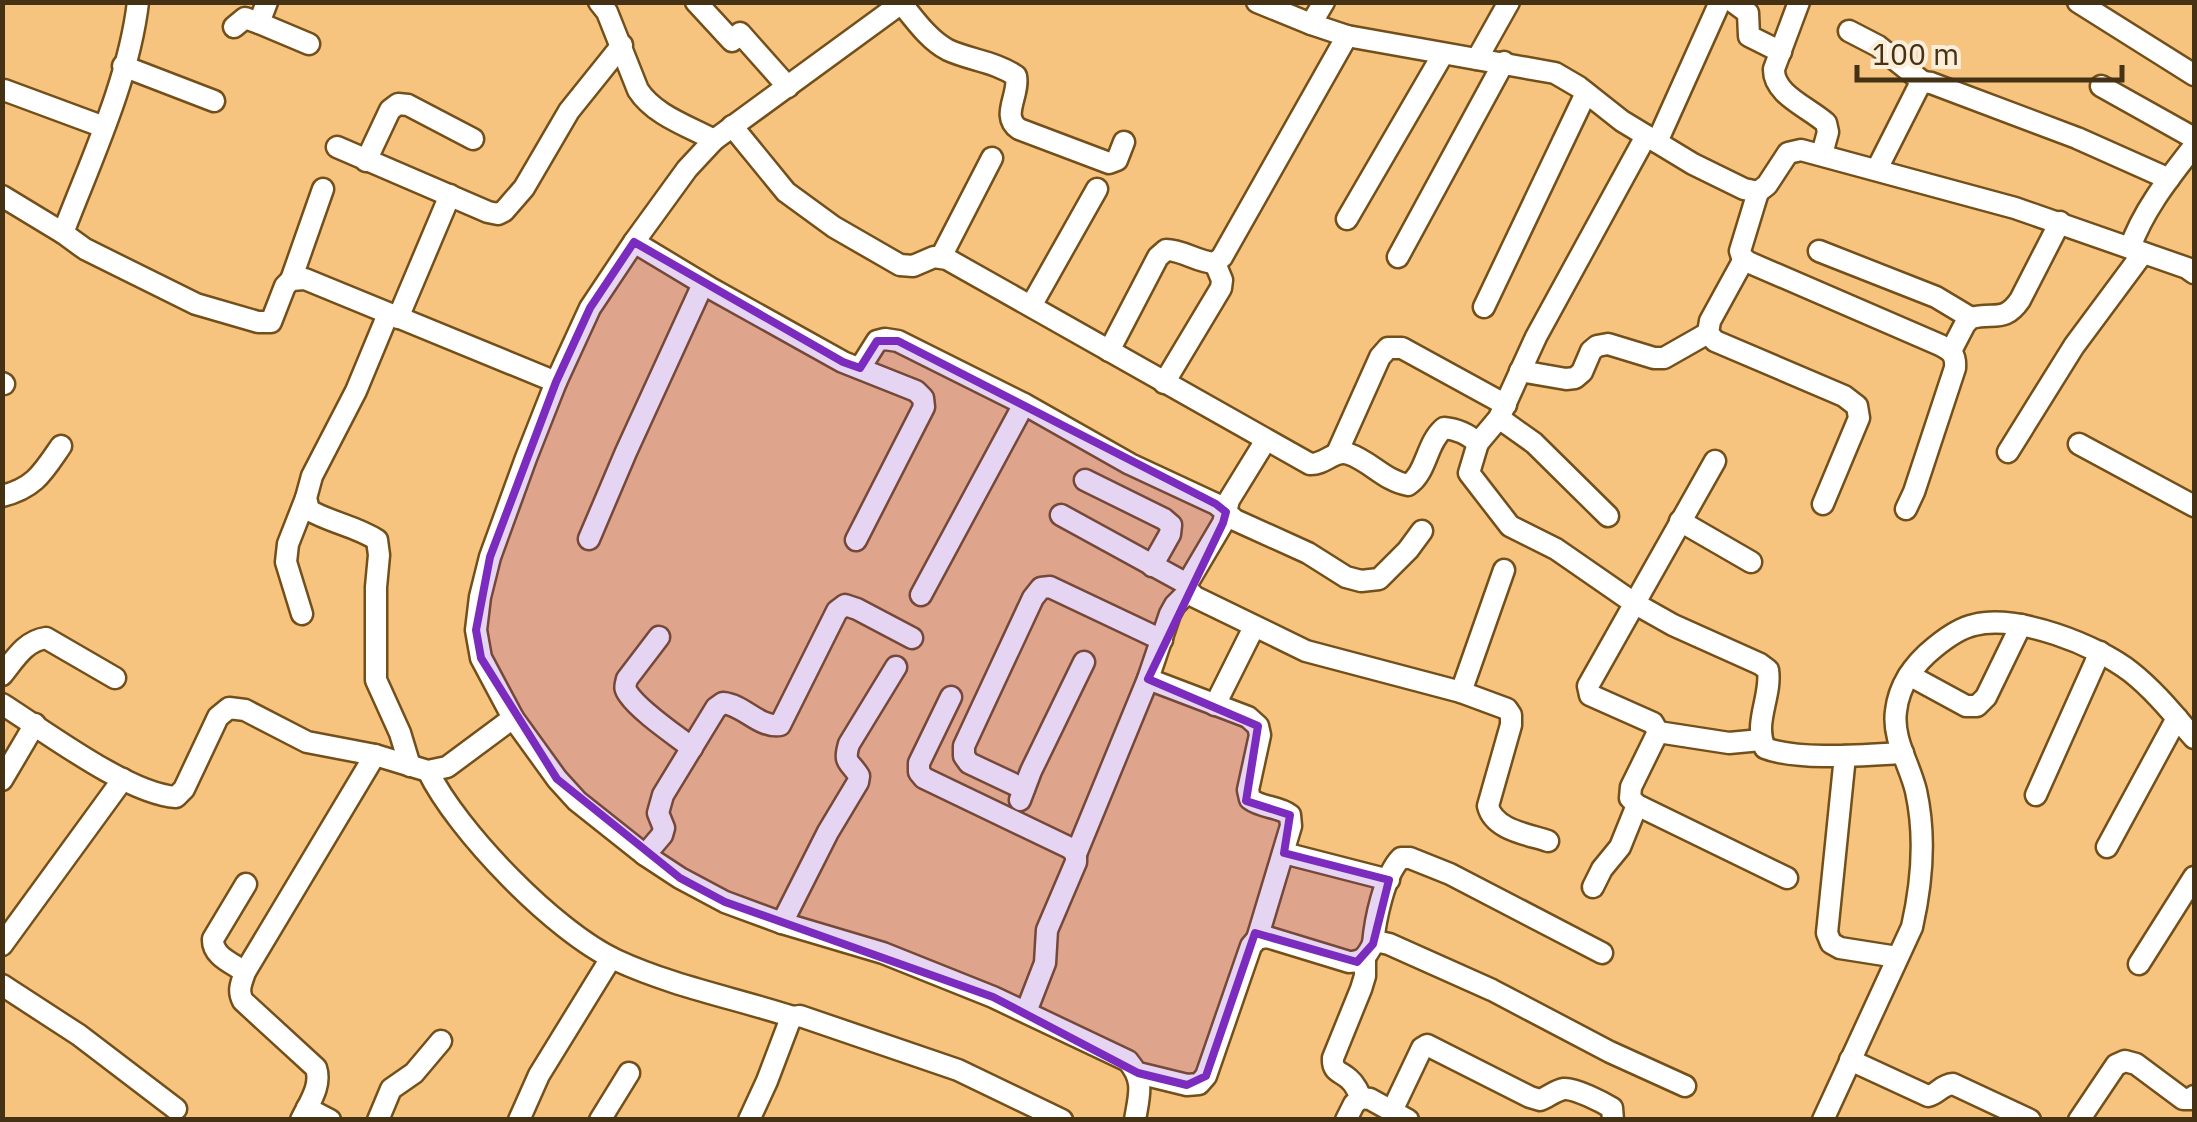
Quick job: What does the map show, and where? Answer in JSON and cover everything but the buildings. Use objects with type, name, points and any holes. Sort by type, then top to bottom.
[{"type":"street","points":[[63,233],[114,99],[138,2]]},
{"type":"street","points":[[259,23],[267,2]]},
{"type":"street","points":[[600,2],[622,45],[638,90],[650,105],[714,140]]},
{"type":"street","points":[[696,2],[732,40],[740,33],[788,86]]},
{"type":"street","points":[[1311,24],[1324,2]]},
{"type":"street","points":[[1476,59],[1509,2]]},
{"type":"street","points":[[1720,2],[1665,129],[1651,139],[1573,266],[1502,412],[1478,444],[1469,473],[1502,518],[1518,532],[1556,549],[1634,604],[1672,625],[1768,670],[1770,681],[1761,723],[1765,748],[1845,756],[1903,753]]},
{"type":"street","points":[[1734,2],[1748,12],[1749,36],[1781,52]]},
{"type":"street","points":[[1800,2],[1774,69],[1774,80],[1826,123],[1828,132],[1822,154]]},
{"type":"street","points":[[2078,2],[2194,76]]},
{"type":"street","points":[[1124,142],[1117,160],[1109,163],[1018,129],[1009,116],[1018,86],[1016,76],[938,44],[902,3],[732,126],[687,169],[590,308],[556,382],[496,541],[480,597],[476,630],[481,658],[513,718],[556,779],[577,802],[646,855],[725,902],[883,953],[1026,1012],[1128,1061],[1138,1073],[1140,1092],[1134,1120]]},
{"type":"street","points":[[1268,4],[1347,36],[1555,73],[1622,122],[1693,164],[1744,190],[1758,192]]},
{"type":"street","points":[[234,28],[244,18],[310,44]]},
{"type":"street","points":[[1850,31],[1878,46],[1923,82],[2077,138],[2169,178]]},
{"type":"street","points":[[1215,263],[1232,240],[1347,36]]},
{"type":"street","points":[[337,146],[498,214],[530,180],[578,99],[622,45]]},
{"type":"street","points":[[1347,220],[1443,54]]},
{"type":"street","points":[[1398,257],[1504,62]]},
{"type":"street","points":[[123,66],[214,101]]},
{"type":"street","points":[[1877,169],[1923,82]]},
{"type":"street","points":[[2008,452],[2136,251],[2134,236],[2194,142],[2101,86]]},
{"type":"street","points":[[4,90],[104,127]]},
{"type":"street","points":[[1484,307],[1586,94]]},
{"type":"street","points":[[366,161],[390,110],[398,104],[408,105],[473,140]]},
{"type":"street","points":[[732,126],[786,192],[834,227],[900,265],[914,266],[941,257],[1310,464],[1318,464],[1337,453],[1348,454],[1408,485],[1416,480],[1436,434],[1444,428],[1478,444]]},
{"type":"street","points":[[1906,509],[1956,358],[1952,351],[1744,259],[1740,251],[1758,192],[1788,153],[1801,150],[1822,154],[2060,222],[2194,273]]},
{"type":"street","points":[[941,257],[992,158]]},
{"type":"street","points":[[2,196],[85,249],[196,304],[258,322],[271,322],[291,280],[323,189]]},
{"type":"street","points":[[1032,306],[1097,189]]},
{"type":"street","points":[[302,614],[286,562],[288,544],[312,476],[450,194]]},
{"type":"street","points":[[1820,252],[1936,297],[1971,318],[2005,315],[2020,300],[2060,222]]},
{"type":"street","points":[[634,242],[843,362],[916,391],[923,398],[924,407],[856,540]]},
{"type":"street","points":[[1110,352],[1158,257],[1166,250],[1215,263]]},
{"type":"street","points":[[1744,259],[1710,322],[1708,333],[1715,342],[1844,396],[1857,406],[1859,418],[1854,434],[1823,504]]},
{"type":"street","points":[[1164,383],[1221,288],[1215,263]]},
{"type":"street","points":[[291,280],[305,279],[556,382]]},
{"type":"street","points":[[589,540],[704,284]]},
{"type":"street","points":[[1952,351],[1971,318]]},
{"type":"street","points":[[1520,372],[1575,378],[1597,346],[1608,344],[1664,358],[1708,333]]},
{"type":"street","points":[[860,368],[877,341],[898,341],[1024,404],[1130,464],[1216,504],[1234,520],[1361,582],[1379,579],[1422,532]]},
{"type":"street","points":[[1337,453],[1380,357],[1388,348],[1402,348],[1502,412],[1608,516]]},
{"type":"street","points":[[921,595],[1024,404]]},
{"type":"street","points":[[1026,1012],[1045,963],[1047,930],[1175,605],[1223,523],[1229,500],[1266,440]]},
{"type":"street","points":[[2079,444],[2194,506]]},
{"type":"street","points":[[2,496],[21,492],[34,482],[62,446]]},
{"type":"street","points":[[1658,732],[1653,723],[1590,695],[1588,686],[1715,461]]},
{"type":"street","points":[[1085,480],[1164,518],[1170,525],[1170,534],[1152,566]]},
{"type":"street","points":[[306,498],[309,510],[322,518],[377,540],[376,680],[419,768],[458,820],[514,882],[556,919],[587,944],[640,971],[867,1037],[958,1070],[1062,1120]]},
{"type":"street","points":[[1060,514],[1152,566],[1196,597],[1254,627],[1329,658],[1461,692],[1506,709],[1511,725],[1488,806],[1490,816],[1500,824],[1548,841]]},
{"type":"street","points":[[1680,522],[1751,562]]},
{"type":"street","points":[[1461,692],[1504,570]]},
{"type":"street","points":[[1024,789],[969,764],[964,746],[1032,598],[1041,588],[1050,587],[1162,640]]},
{"type":"street","points":[[646,855],[664,828],[659,805],[716,708],[723,703],[731,704],[767,725],[780,726],[837,611],[845,606],[912,638]]},
{"type":"street","points":[[1823,1120],[1912,927],[1918,898],[1921,830],[1916,790],[1896,732],[1895,713],[1909,675],[1928,653],[1972,625],[1999,622],[2086,645],[2144,682],[2194,738]]},
{"type":"street","points":[[1909,675],[1966,706],[1978,706],[2021,625]]},
{"type":"street","points":[[1215,705],[1254,627]]},
{"type":"street","points":[[659,637],[627,679],[625,688],[692,748]]},
{"type":"street","points":[[2,675],[25,647],[46,638],[115,678]]},
{"type":"street","points":[[2036,794],[2100,652]]},
{"type":"street","points":[[1012,820],[1084,662]]},
{"type":"street","points":[[782,923],[858,782],[859,776],[848,764],[849,744],[896,667]]},
{"type":"street","points":[[1138,1073],[1187,1085],[1199,1084],[1206,1076],[1250,946],[1257,939],[1291,826],[1290,816],[1284,811],[1256,804],[1250,798],[1258,726],[1248,717],[1148,680]]},
{"type":"street","points":[[951,696],[919,763],[919,772],[924,778],[1076,854]]},
{"type":"street","points":[[2,704],[123,779],[163,796],[176,797],[184,789],[218,717],[229,708],[245,710],[307,742],[419,768],[447,767],[513,718]]},
{"type":"street","points":[[2106,848],[2177,718]]},
{"type":"street","points":[[2,780],[35,724]]},
{"type":"street","points":[[1658,732],[1729,742],[1761,740]]},
{"type":"street","points":[[1658,732],[1631,786],[1630,798],[1637,805],[1786,878]]},
{"type":"street","points":[[330,1120],[304,1114],[317,1088],[316,1068],[239,994],[245,972],[376,755]]},
{"type":"street","points":[[1845,756],[1827,933],[1840,948],[1898,957]]},
{"type":"street","points":[[2,946],[123,779]]},
{"type":"street","points":[[1593,887],[1620,846],[1637,805]]},
{"type":"street","points":[[1284,853],[1389,880]]},
{"type":"street","points":[[1362,1098],[1350,1079],[1335,1070],[1333,1058],[1361,989],[1377,916],[1400,858],[1410,858],[1486,892],[1602,952]]},
{"type":"street","points":[[2139,964],[2194,877]]},
{"type":"street","points":[[245,972],[216,953],[212,946],[246,884]]},
{"type":"street","points":[[1257,939],[1267,937],[1350,962],[1357,962],[1380,942],[1389,944],[1475,982],[1684,1086]]},
{"type":"street","points":[[519,1120],[539,1075],[611,958]]},
{"type":"street","points":[[2,985],[79,1035],[176,1109]]},
{"type":"street","points":[[749,1120],[793,1016]]},
{"type":"street","points":[[378,1120],[392,1089],[414,1073],[442,1041]]},
{"type":"street","points":[[1346,1120],[1362,1098],[1400,1115],[1422,1048],[1427,1045],[1530,1097],[1540,1100],[1569,1089],[1604,1103],[1612,1108],[1613,1120]]},
{"type":"street","points":[[1850,1060],[1928,1096],[1952,1084],[2030,1120]]},
{"type":"street","points":[[2079,1120],[2116,1064],[2126,1060],[2183,1099],[2194,1096]]},
{"type":"street","points":[[600,1120],[629,1073]]},
{"type":"highlighted area","points":[[634,242],[843,362],[860,368],[877,341],[898,341],[1226,512],[1148,679],[1258,726],[1246,801],[1290,815],[1284,853],[1389,880],[1373,944],[1357,962],[1255,933],[1206,1076],[1187,1085],[1138,1073],[993,997],[725,902],[680,878],[557,779],[481,658],[476,630],[490,557],[556,382],[590,308]]}]
